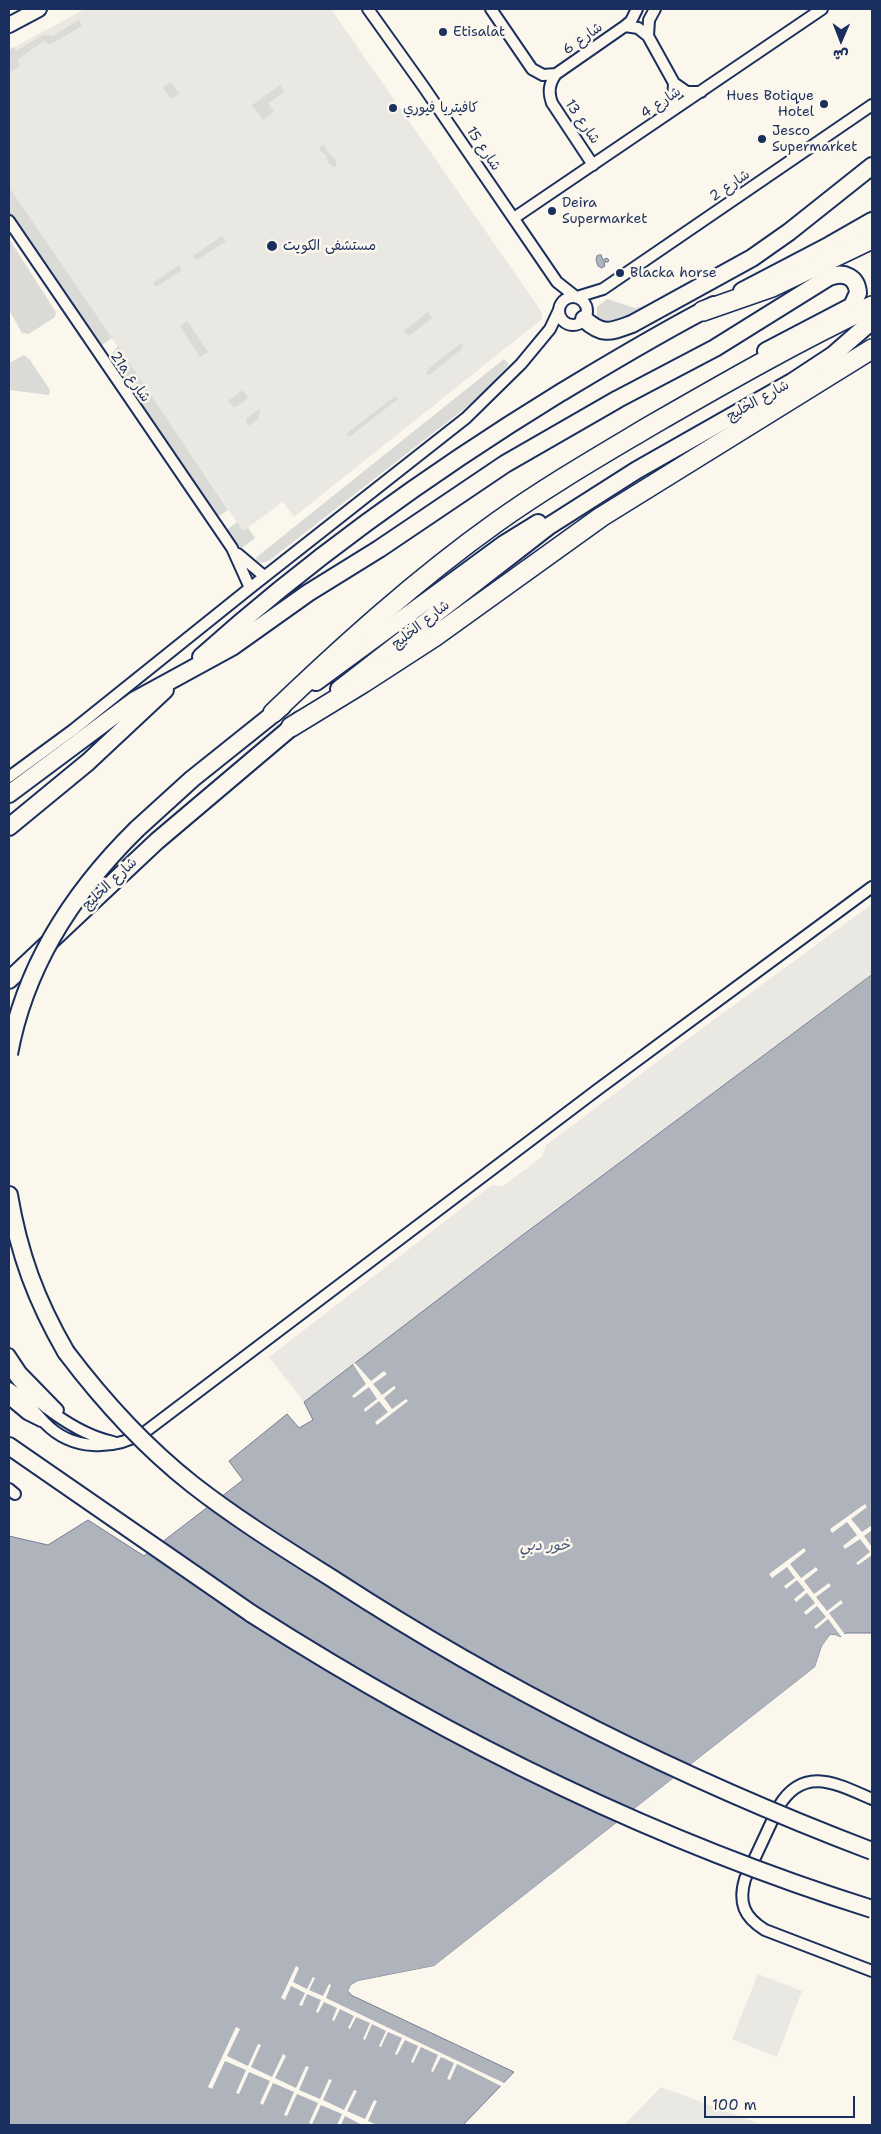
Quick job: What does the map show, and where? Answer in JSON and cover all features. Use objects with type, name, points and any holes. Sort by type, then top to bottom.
[{"type":"highway","points":[[703,311],[780,284],[871,226]]},
{"type":"highway","points":[[273,713],[366,628],[490,527],[566,476],[673,413],[796,344],[872,306]]},
{"type":"highway","points":[[291,727],[363,684],[434,638],[602,517],[872,349]]},
{"type":"main road","points":[[845,186],[872,159]]},
{"type":"main road","points":[[580,320],[604,332],[614,331],[632,324],[752,258],[801,223],[872,166]]},
{"type":"main road","points":[[9,794],[135,700],[232,647],[308,593],[380,549],[504,464],[618,399],[715,348],[829,277],[845,275],[853,280],[858,294],[852,306],[811,326],[741,365],[700,390],[673,413]]},
{"type":"main road","points":[[9,827],[88,762],[182,674],[274,594],[401,498],[536,408],[703,311]]},
{"type":"main road","name":"شارع الخليج","points":[[9,980],[157,841],[291,727],[518,549],[587,501],[792,382],[833,355],[872,321]]},
{"type":"main road","points":[[9,1054],[26,994],[46,947],[58,925],[98,870],[137,828],[192,779],[273,713],[518,534],[587,501]]},
{"type":"main road","points":[[9,1195],[18,1242],[30,1280],[46,1317],[66,1352],[128,1426],[192,1483],[260,1532],[388,1614],[504,1681],[659,1760],[808,1826],[872,1851]]},
{"type":"main road","points":[[9,1446],[252,1614],[393,1700],[491,1753],[549,1781],[701,1848],[796,1884],[872,1909]]},
{"type":"street","points":[[9,25],[39,9]]},
{"type":"street","name":"شارع 15","points":[[368,9],[557,282],[577,297]]},
{"type":"street","name":"شارع 6","points":[[556,74],[625,26],[631,21],[637,9]]},
{"type":"street","points":[[655,9],[649,20],[648,36],[674,83],[687,92],[701,92]]},
{"type":"street","name":"شارع 4","points":[[514,218],[822,9]]},
{"type":"street","points":[[494,11],[532,69],[543,75],[556,74]]},
{"type":"street","name":"شارع 6","points":[[625,26],[638,28],[648,36]]},
{"type":"street","name":"شارع 13","points":[[556,74],[550,85],[550,97],[593,165]]},
{"type":"street","points":[[663,118],[673,102],[674,83]]},
{"type":"street","name":"شارع 2","points":[[577,297],[603,289],[872,105]]},
{"type":"street","name":"21a شارع","points":[[9,221],[232,548],[250,588]]},
{"type":"street","name":"شارع 15","points":[[557,282],[560,306]]},
{"type":"street","name":"شارع 2","points":[[580,320],[603,289]]},
{"type":"street","points":[[9,777],[73,730],[264,576],[466,418],[503,383],[546,335],[566,298],[577,297],[585,302],[580,320]]},
{"type":"street","points":[[560,306],[562,319],[580,320]]},
{"type":"street","points":[[546,335],[580,320]]},
{"type":"street","name":"21a شارع","points":[[232,548],[264,576]]},
{"type":"street","points":[[9,1400],[27,1414],[45,1423],[62,1435],[81,1442],[103,1446],[124,1442],[155,1425],[597,1090],[872,887]]},
{"type":"street","points":[[9,1354],[21,1372],[50,1400],[63,1420]]},
{"type":"street","points":[[9,1368],[24,1389],[63,1420],[92,1436],[124,1442]]},
{"type":"street","points":[[9,1388],[26,1401],[45,1423]]},
{"type":"street","points":[[872,1799],[835,1784],[822,1781],[808,1782],[796,1787],[786,1795],[779,1806],[745,1879],[742,1890],[742,1903],[747,1914],[765,1930],[872,1971]]},
{"type":"shaded area","name":"مستشفى الكويت","points":[[85,9],[331,9],[537,305],[542,313],[542,319],[294,517],[283,502],[243,531],[9,187],[9,50]]},
{"type":"shaded area","points":[[79,20],[82,26],[49,45],[45,40],[17,60],[20,66],[9,73],[9,50],[13,47],[16,51],[43,35],[53,36]]},
{"type":"shaded area","points":[[171,82],[179,94],[171,99],[163,87]]},
{"type":"shaded area","points":[[280,85],[285,92],[268,103],[274,112],[263,120],[252,105]]},
{"type":"shaded area","points":[[321,145],[325,146],[329,154],[336,160],[336,166],[333,167],[327,161],[326,155],[319,150]]},
{"type":"shaded area","points":[[9,187],[112,338],[102,345],[96,342],[9,215]]},
{"type":"shaded area","points":[[222,236],[226,241],[197,260],[193,256]]},
{"type":"shaded area","points":[[9,239],[56,312],[55,317],[29,334],[22,333],[9,310]]},
{"type":"shaded area","points":[[179,265],[182,270],[156,287],[153,283]]},
{"type":"shaded area","points":[[607,299],[635,308],[649,305],[614,326],[600,321],[597,317],[597,307]]},
{"type":"shaded area","points":[[428,312],[432,318],[409,336],[404,331]]},
{"type":"shaded area","points":[[187,321],[208,352],[200,357],[180,326]]},
{"type":"shaded area","points":[[461,343],[463,345],[461,350],[429,375],[426,374],[428,369]]},
{"type":"shaded area","points":[[118,346],[228,510],[219,516],[215,516],[111,364],[111,355]]},
{"type":"shaded area","points":[[24,355],[30,360],[50,390],[49,395],[9,390],[9,363]]},
{"type":"shaded area","points":[[504,359],[509,364],[488,388],[464,409],[270,560],[262,563],[257,561],[256,558],[258,556]]},
{"type":"shaded area","points":[[243,390],[248,398],[236,407],[233,407],[228,401]]},
{"type":"shaded area","points":[[395,396],[398,399],[349,437],[346,434]]},
{"type":"shaded area","points":[[260,408],[259,418],[250,425],[247,425],[246,419]]},
{"type":"shaded area","points":[[237,522],[243,531],[248,528],[255,538],[239,550],[225,531]]},
{"type":"shaded area","points":[[872,904],[872,975],[520,1237],[304,1402],[269,1357],[492,1185],[503,1186],[542,1157],[546,1145]]},
{"type":"shaded area","points":[[758,1974],[802,1991],[777,2057],[732,2039]]},
{"type":"shaded area","points":[[661,2087],[763,2125],[624,2125]]},
{"type":"water","points":[[601,255],[603,260],[607,258],[609,260],[604,262],[605,266],[602,268],[598,266],[596,260],[597,256]]},
{"type":"water","name":"خور دبي","points":[[872,975],[872,1633],[846,1633],[840,1637],[830,1635],[822,1646],[815,1667],[434,1966],[358,1981],[351,1985],[348,1991],[351,1995],[514,2072],[463,2125],[9,2125],[9,1536],[48,1545],[88,1520],[144,1556],[243,1480],[229,1461],[287,1414],[299,1428],[313,1420],[304,1402],[520,1237]]},
{"type":"pier","points":[[355,1363],[371,1381],[384,1371],[387,1374],[373,1384],[382,1395],[394,1386],[396,1388],[384,1398],[392,1409],[406,1399],[408,1401],[377,1425],[375,1422],[388,1412],[379,1401],[365,1412],[364,1409],[377,1399],[369,1387],[354,1398],[352,1396],[366,1384],[353,1364]]},
{"type":"pier","points":[[865,1504],[867,1507],[851,1519],[862,1532],[872,1525],[872,1530],[864,1536],[872,1547],[872,1555],[858,1565],[856,1563],[870,1552],[860,1539],[845,1549],[843,1546],[857,1535],[847,1522],[832,1533],[830,1529]]},
{"type":"pier","points":[[804,1548],[806,1551],[790,1564],[801,1578],[816,1567],[818,1570],[804,1581],[814,1594],[829,1583],[831,1586],[816,1597],[827,1611],[841,1600],[843,1603],[829,1613],[846,1636],[843,1639],[828,1619],[816,1629],[814,1627],[826,1617],[817,1606],[806,1615],[804,1612],[815,1603],[807,1593],[796,1602],[794,1599],[805,1590],[797,1580],[786,1589],[784,1586],[795,1578],[787,1567],[772,1578],[769,1574]]},
{"type":"pier","points":[[830,1635],[840,1637],[839,1639],[831,1638],[824,1648],[816,1669],[436,1968],[359,1983],[351,1991],[357,1995],[356,1997],[348,1991],[351,1985],[358,1981],[434,1966],[815,1667],[822,1646]]},
{"type":"pier","points":[[296,1966],[299,1968],[293,1982],[307,1989],[313,1977],[315,1978],[309,1990],[323,1996],[329,1984],[331,1985],[326,1998],[506,2084],[503,2087],[457,2064],[450,2080],[447,2079],[454,2063],[441,2057],[433,2072],[431,2071],[438,2055],[421,2047],[413,2063],[411,2062],[418,2046],[405,2040],[397,2055],[395,2054],[402,2038],[388,2032],[381,2047],[379,2046],[386,2031],[372,2024],[365,2040],[363,2039],[370,2023],[356,2017],[350,2029],[348,2028],[354,2016],[340,2009],[334,2021],[332,2020],[337,2008],[324,2002],[318,2013],[316,2012],[321,2000],[307,1994],[302,2006],[299,2005],[305,1993],[291,1986],[285,2000],[281,1998]]},
{"type":"pier","points":[[236,2027],[240,2029],[227,2056],[248,2066],[258,2044],[261,2045],[251,2067],[272,2077],[283,2054],[286,2056],[275,2078],[296,2088],[306,2066],[309,2067],[299,2090],[320,2099],[329,2079],[332,2080],[323,2100],[344,2110],[354,2090],[357,2091],[347,2111],[365,2119],[374,2100],[377,2101],[368,2121],[377,2125],[362,2125],[345,2116],[341,2125],[337,2125],[342,2114],[321,2105],[312,2124],[309,2123],[318,2103],[297,2094],[287,2116],[284,2115],[294,2092],[273,2083],[263,2105],[260,2103],[270,2081],[249,2072],[239,2094],[236,2093],[246,2070],[225,2061],[212,2089],[208,2087]]},
{"type":"place","name":"Etisalat","points":[[443,32]]},
{"type":"place","name":"Hues Botique Hotel","points":[[824,104]]},
{"type":"place","name":"كافيتريا فيوري","points":[[393,108]]},
{"type":"place","name":"Jesco Supermarket","points":[[762,139]]},
{"type":"place","name":"Deira Supermarket","points":[[552,211]]},
{"type":"place","name":"مستشفى الكويت","points":[[272,246]]},
{"type":"place","name":"Blacka horse","points":[[620,273]]}]
